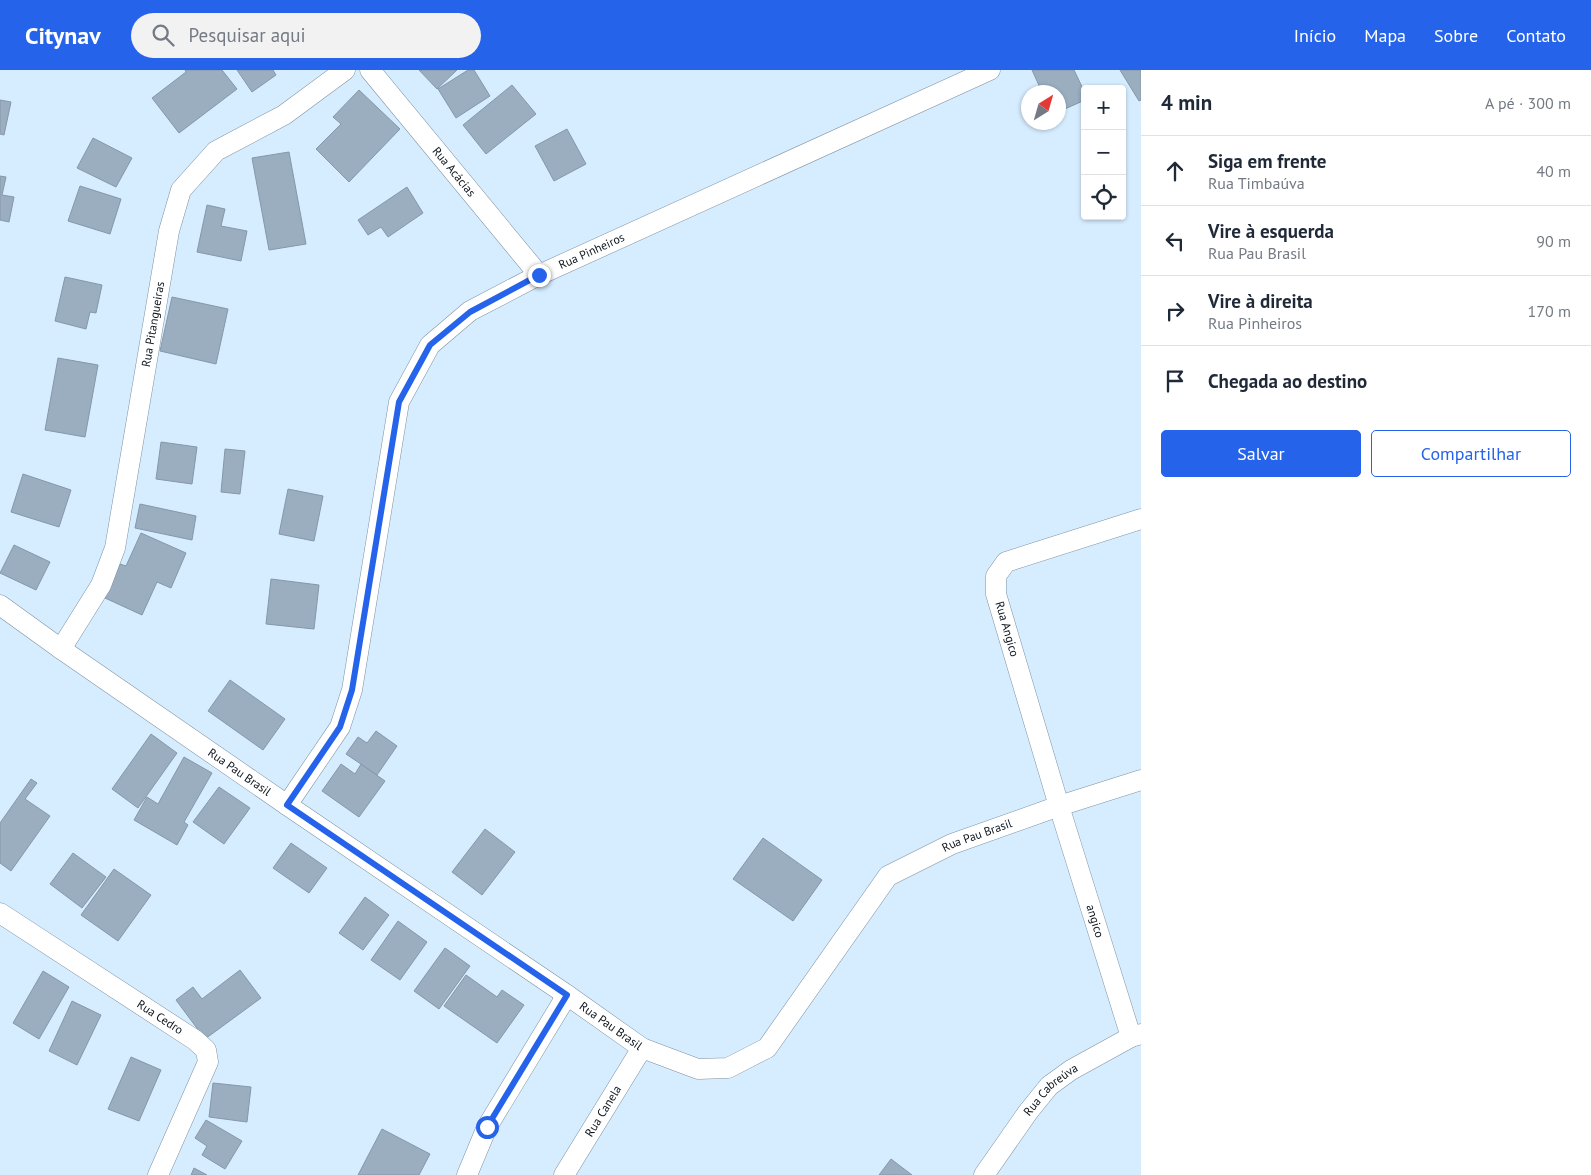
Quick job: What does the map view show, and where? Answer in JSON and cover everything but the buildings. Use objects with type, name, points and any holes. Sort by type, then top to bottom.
[{"type":"street","name":"Rua Pitangueiras","points":[[61,649],[101,585],[115,548],[169,231],[181,190],[216,151],[284,115],[346,70]]},
{"type":"street","name":"Rua Acácias","points":[[370,70],[539,275]]},
{"type":"street","name":"Rua Pinheiros","points":[[287,805],[340,727],[352,690],[399,402],[430,345],[470,312],[539,275],[990,70]]},
{"type":"street","name":"Rua Angico","points":[[1059,806],[996,594],[996,576],[1006,562],[1141,518]]},
{"type":"street","name":"Rua Pau Brasil","points":[[0,605],[287,805],[642,1048],[698,1069],[728,1068],[767,1048],[888,876],[952,844],[1059,806],[1141,780]]},
{"type":"street","name":"angico","points":[[1059,806],[1136,1035]]},
{"type":"street","name":"Rua Cedro","points":[[0,913],[195,1040],[206,1050],[208,1062],[158,1175]]},
{"type":"street","points":[[467,1175],[487,1127],[567,995]]},
{"type":"street","name":"Rua Cabreúva","points":[[984,1175],[1028,1112],[1049,1086],[1071,1070],[1136,1035]]},
{"type":"street","name":"Rua Canela","points":[[564,1175],[642,1048]]},
{"type":"route","points":[[487,1127],[567,995],[287,805],[340,727],[352,690],[399,402],[430,345],[470,312],[539,275]]}]
